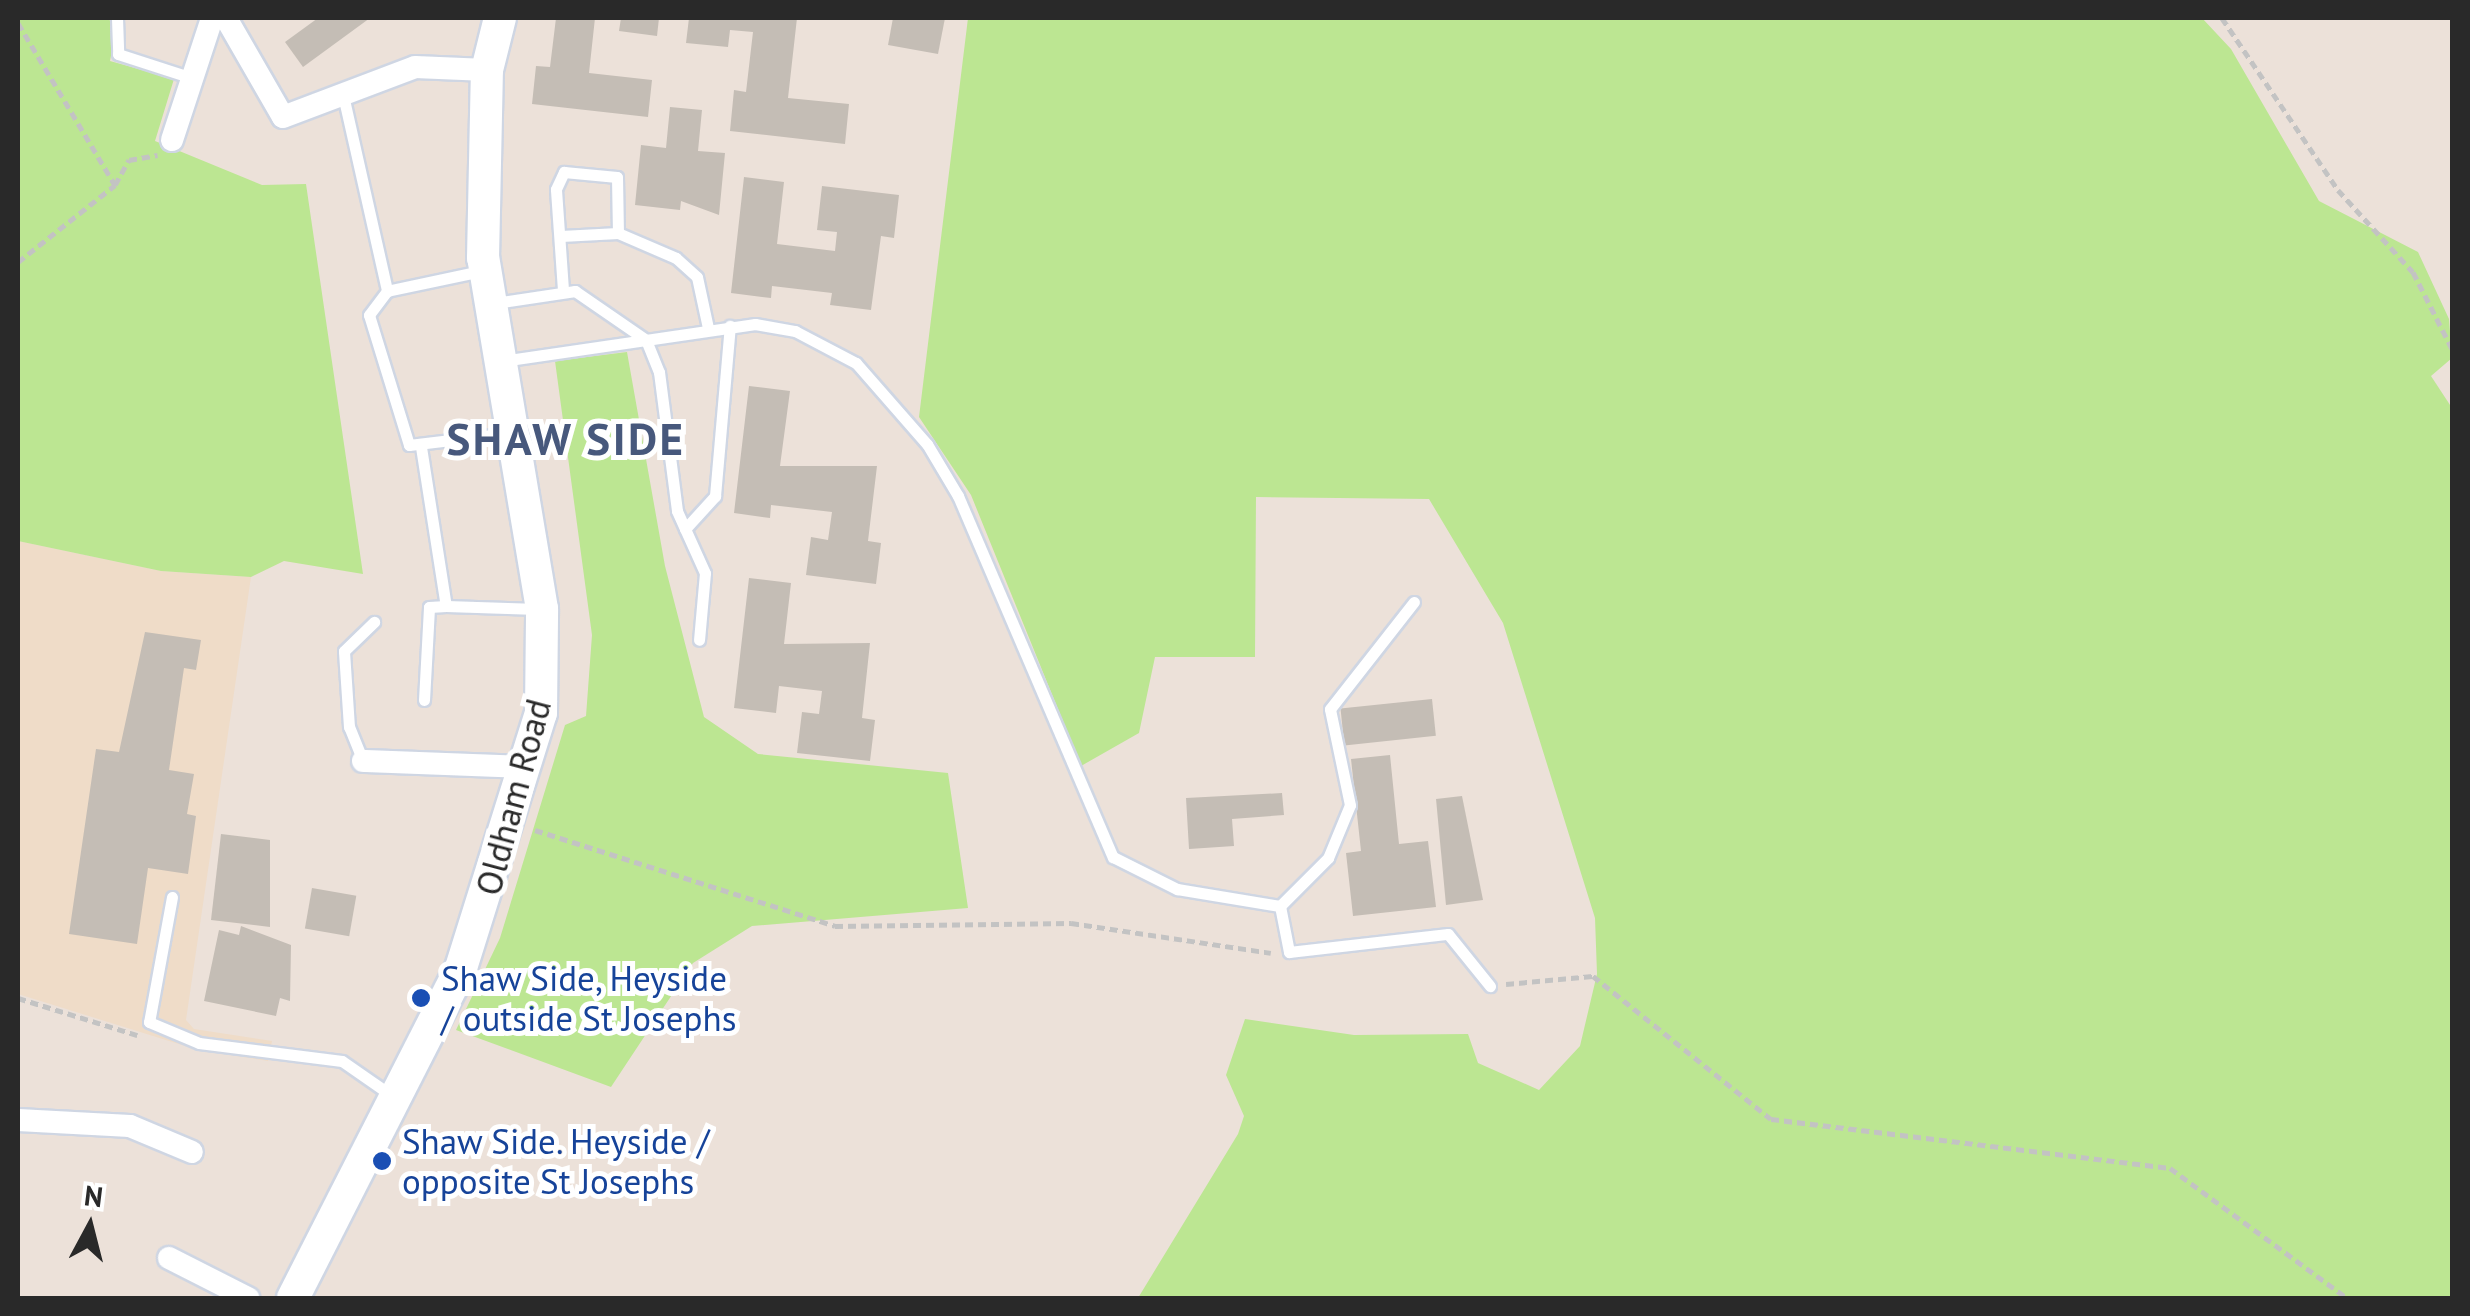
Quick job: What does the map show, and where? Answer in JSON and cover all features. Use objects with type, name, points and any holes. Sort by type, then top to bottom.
[{"type":"main road","name":"Oldham Road","points":[[293,1298],[392,1096],[461,968],[513,822],[541,713],[542,609],[485,270],[487,70],[500,18]]},
{"type":"street","points":[[172,140],[212,18]]},
{"type":"street","points":[[226,18],[283,118],[414,67],[487,70]]},
{"type":"street","points":[[363,761],[528,768]]},
{"type":"street","points":[[18,1120],[130,1126],[192,1152]]},
{"type":"street","points":[[169,1258],[248,1298]]},
{"type":"lane","points":[[117,18],[118,54],[192,78]]},
{"type":"lane","points":[[344,94],[387,291]]},
{"type":"lane","points":[[563,290],[557,183],[570,171],[617,178],[618,233]]},
{"type":"lane","points":[[561,236],[618,233],[690,268],[708,328]]},
{"type":"lane","points":[[485,270],[387,291],[370,315],[400,435],[422,447],[513,432]]},
{"type":"lane","points":[[491,304],[563,290],[620,314],[646,340],[685,530],[705,574],[699,640]]},
{"type":"lane","points":[[685,530],[715,496],[730,326]]},
{"type":"lane","points":[[502,361],[730,326],[795,331],[856,363],[928,444],[1113,858],[1177,889],[1280,906]]},
{"type":"lane","points":[[422,447],[446,606]]},
{"type":"lane","points":[[1280,906],[1328,858],[1347,816],[1330,710],[1414,602]]},
{"type":"lane","points":[[424,700],[428,607],[542,609]]},
{"type":"lane","points":[[363,761],[349,727],[344,651],[374,622]]},
{"type":"lane","points":[[172,897],[148,1022],[198,1043],[342,1061],[392,1096]]},
{"type":"lane","points":[[1280,906],[1289,952],[1448,934],[1490,986]]},
{"type":"path","points":[[2222,18],[2338,190],[2413,272],[2452,349]]},
{"type":"path","points":[[18,23],[115,185]]},
{"type":"path","points":[[18,262],[115,185],[130,160],[164,154],[172,140]]},
{"type":"path","points":[[513,822],[836,926],[1071,923],[1289,952]]},
{"type":"path","points":[[1490,986],[1593,976],[1770,1119],[2170,1168],[2346,1298]]},
{"type":"shaded area","points":[[18,541],[161,571],[251,577],[186,1020],[194,1029],[272,1041],[268,1061],[198,1050],[18,994]]},
{"type":"green space","points":[[18,18],[108,18],[116,29],[110,61],[174,79],[155,141],[262,185],[306,184],[363,574],[284,561],[251,577],[161,571],[18,541]]},
{"type":"green space","points":[[968,18],[2202,18],[2231,49],[2319,201],[2418,252],[2449,319],[2452,358],[2431,376],[2452,408],[2452,1298],[1138,1298],[1238,1134],[1244,1116],[1226,1075],[1245,1019],[1354,1035],[1468,1034],[1478,1063],[1539,1090],[1580,1046],[1597,974],[1595,918],[1503,623],[1429,499],[1256,497],[1255,657],[1155,657],[1139,733],[1081,766],[971,495],[919,417]]},
{"type":"green space","points":[[627,352],[665,566],[704,717],[758,754],[948,773],[968,908],[752,926],[693,963],[611,1087],[456,1030],[500,938],[565,725],[586,716],[592,635],[555,361]]},
{"type":"building","points":[[318,18],[370,18],[303,67],[285,42]]},
{"type":"building","points":[[556,18],[595,18],[589,73],[652,80],[648,117],[532,104],[536,66],[550,67]]},
{"type":"building","points":[[621,18],[659,18],[657,36],[619,31]]},
{"type":"building","points":[[689,18],[797,18],[788,98],[849,104],[845,144],[730,131],[734,90],[746,92],[753,32],[730,30],[728,47],[686,43]]},
{"type":"building","points":[[893,18],[945,18],[938,54],[888,45]]},
{"type":"building","points":[[670,107],[702,110],[698,151],[725,153],[719,215],[681,201],[680,210],[635,205],[641,145],[666,148]]},
{"type":"building","points":[[744,177],[784,182],[777,244],[835,251],[837,232],[817,230],[822,186],[899,195],[894,238],[881,236],[871,310],[830,305],[832,293],[772,286],[771,298],[731,293]]},
{"type":"building","points":[[749,386],[790,391],[780,466],[877,466],[868,541],[881,543],[876,584],[806,575],[811,537],[828,540],[832,512],[771,505],[770,518],[734,513]]},
{"type":"building","points":[[749,578],[791,583],[784,644],[870,643],[862,718],[875,720],[870,761],[797,753],[802,712],[819,714],[822,691],[779,686],[776,713],[734,708]]},
{"type":"building","points":[[145,632],[201,640],[196,670],[184,668],[169,770],[194,774],[187,814],[196,816],[188,874],[148,868],[137,944],[69,934],[96,749],[119,752]]},
{"type":"building","points":[[1432,699],[1436,736],[1344,745],[1341,709]]},
{"type":"building","points":[[1390,755],[1399,844],[1428,841],[1436,907],[1353,916],[1346,853],[1361,851],[1351,759]]},
{"type":"building","points":[[1282,793],[1284,815],[1232,819],[1234,846],[1189,849],[1186,798]]},
{"type":"building","points":[[1462,796],[1483,900],[1446,905],[1436,799]]},
{"type":"building","points":[[221,834],[270,840],[270,927],[211,920]]},
{"type":"building","points":[[312,888],[356,896],[349,936],[305,928]]},
{"type":"building","points":[[241,926],[291,945],[290,1001],[280,998],[276,1016],[204,1001],[219,930],[239,935]]},
{"type":"place","name":"Shaw Side, Heyside / outside St Josephs","points":[[421,998]]},
{"type":"place","name":"Shaw Side. Heyside / opposite St Josephs","points":[[382,1161]]},
{"type":"district","name":"SHAW SIDE","points":[[566,439]]}]
